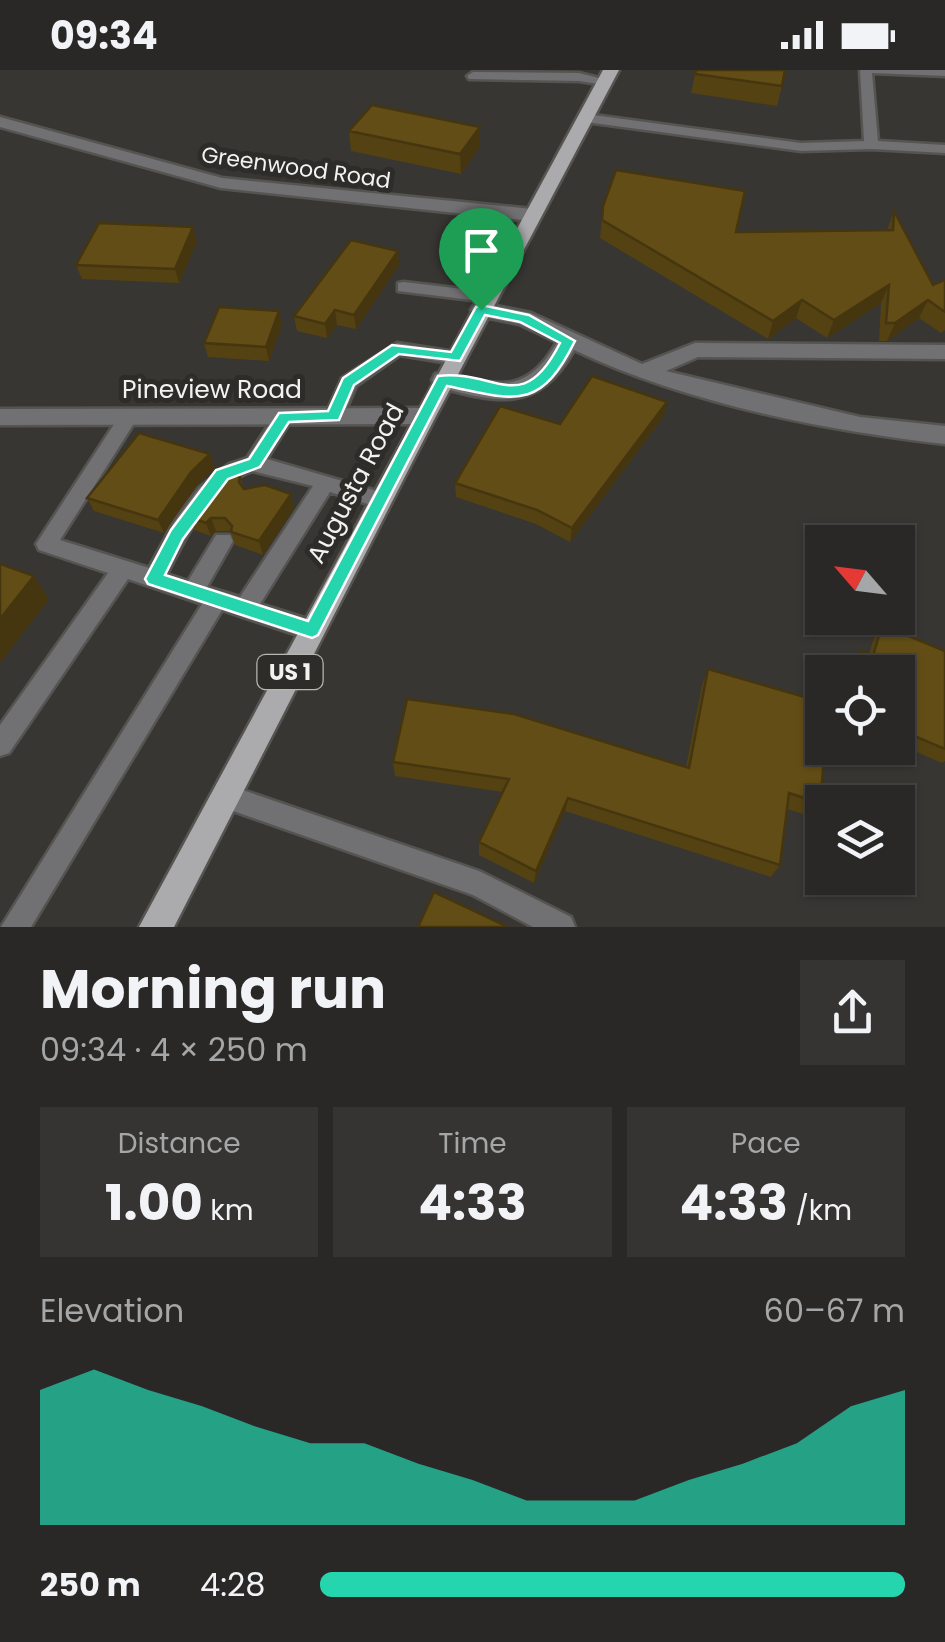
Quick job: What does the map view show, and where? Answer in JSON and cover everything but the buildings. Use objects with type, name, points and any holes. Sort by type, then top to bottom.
[{"type":"main road","name":"Augusta Road","points":[[156,927],[608,75]]},
{"type":"street","name":"Greenwood Road","points":[[0,122],[221,184],[532,214]]},
{"type":"street","points":[[484,304],[524,318],[642,374],[860,426],[945,436]]},
{"type":"street","points":[[443,380],[509,393],[530,388],[552,372],[568,341]]},
{"type":"street","points":[[642,374],[695,350],[945,352]]},
{"type":"street","name":"Pineview Road","points":[[0,417],[424,416]]},
{"type":"lane","points":[[866,70],[871,145]]},
{"type":"lane","points":[[876,70],[945,72]]},
{"type":"lane","points":[[473,76],[608,75]]},
{"type":"lane","points":[[586,118],[801,148],[871,145],[945,149]]},
{"type":"lane","points":[[404,287],[484,304]]},
{"type":"lane","points":[[334,416],[348,382],[397,349],[455,358]]},
{"type":"lane","points":[[154,579],[176,535],[222,474],[254,463],[284,416]]},
{"type":"lane","points":[[129,417],[46,544],[312,630]]},
{"type":"lane","points":[[254,463],[273,476],[325,484],[380,500]]},
{"type":"lane","points":[[246,608],[325,484]]},
{"type":"lane","points":[[15,927],[205,595],[224,541]]},
{"type":"lane","points":[[0,746],[123,570]]},
{"type":"lane","points":[[225,796],[480,884],[561,927]]},
{"type":"route","points":[[481,310],[524,318],[568,341],[552,372],[530,388],[509,393],[443,380],[312,630],[154,579],[176,535],[222,474],[254,463],[284,416],[334,416],[348,382],[397,349],[455,358],[481,310]]}]
